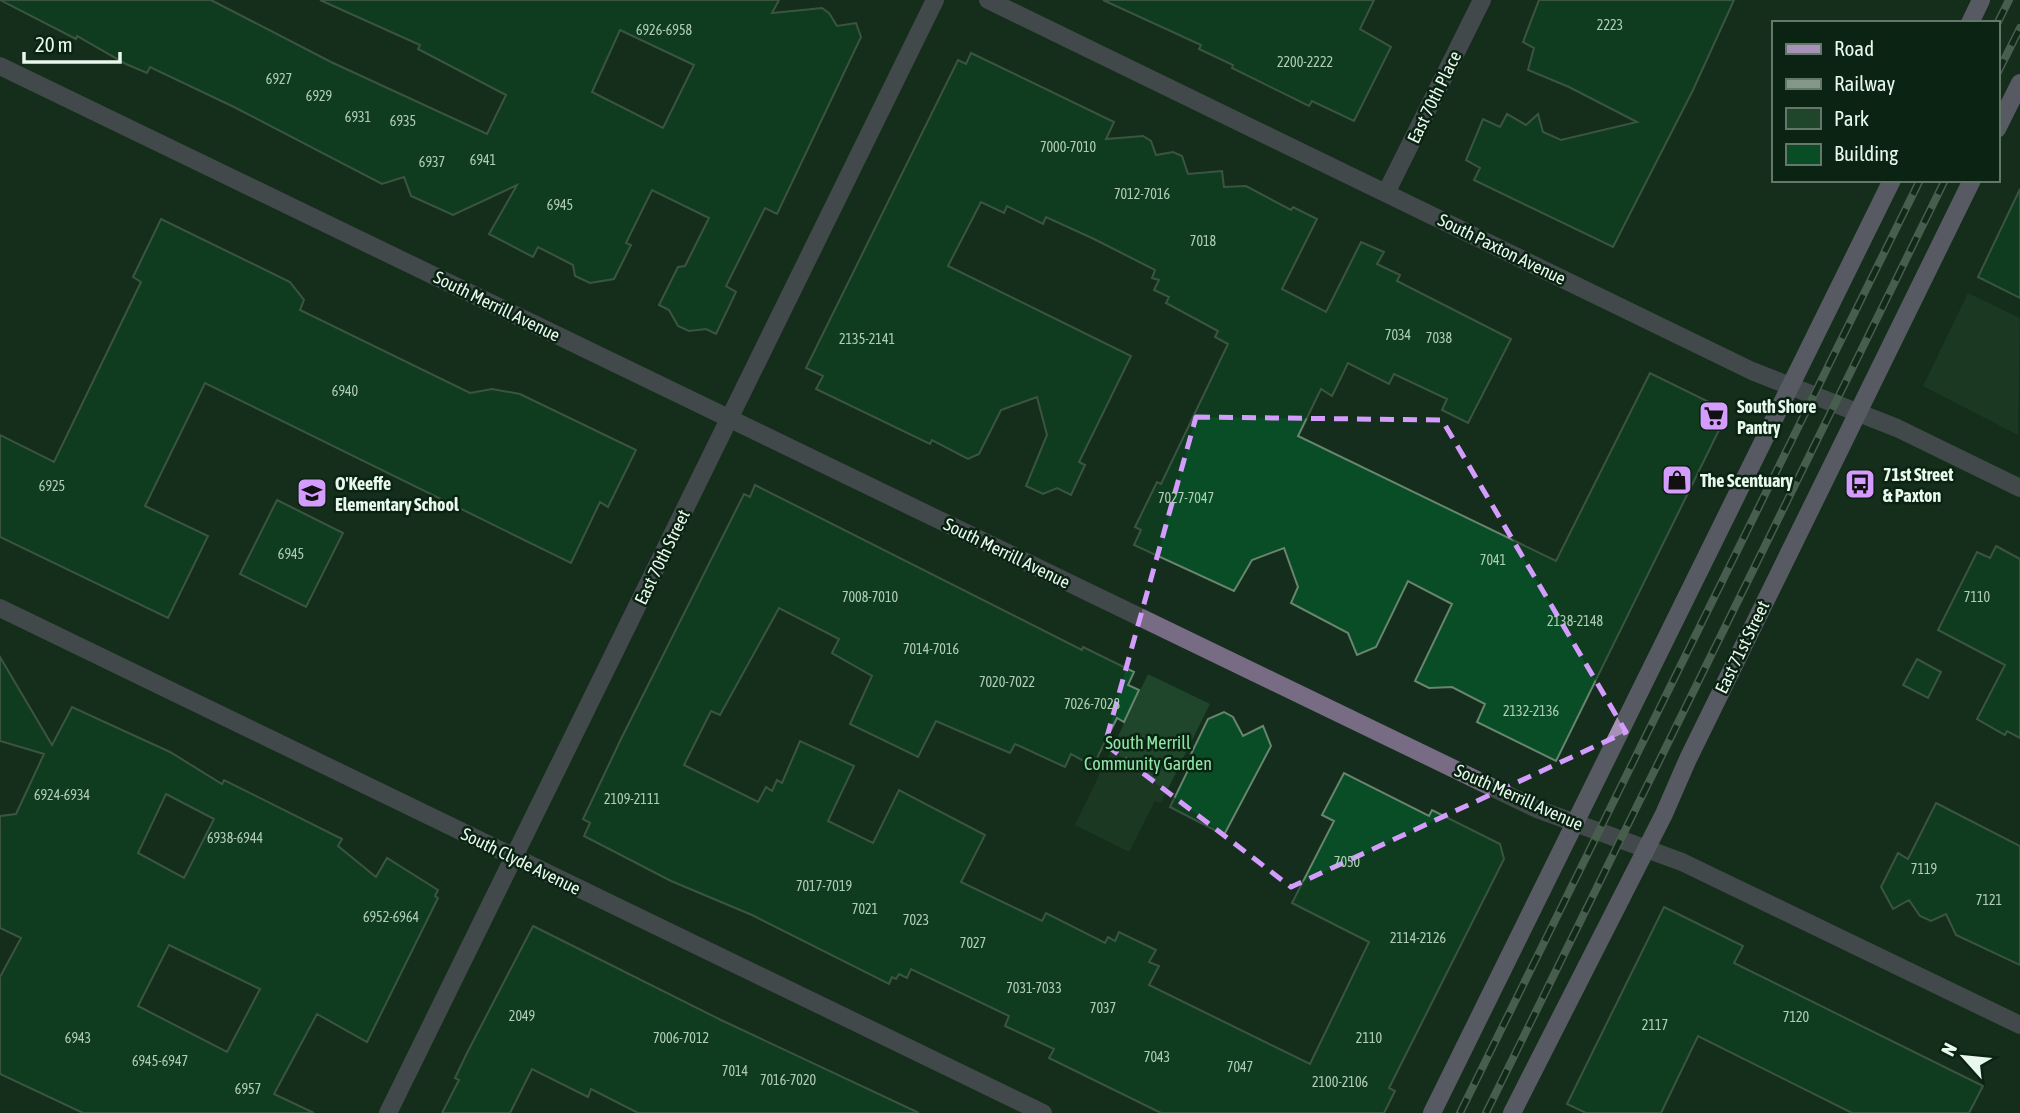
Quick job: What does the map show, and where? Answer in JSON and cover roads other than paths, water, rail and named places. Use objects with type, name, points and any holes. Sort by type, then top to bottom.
[{"type":"main road","points":[[1971,21],[1981,0]]},
{"type":"main road","points":[[1999,125],[2020,83]]},
{"type":"main road","points":[[1432,1113],[1891,182]]},
{"type":"main road","name":"East 71st Street","points":[[1513,1113],[1646,848],[1971,182]]},
{"type":"street","name":"East 70th Street","points":[[388,1113],[935,0]]},
{"type":"street","name":"South Paxton Avenue","points":[[988,0],[1752,371],[1792,384],[1860,413],[2020,488]]},
{"type":"street","name":"East 70th Place","points":[[1386,193],[1482,0]]},
{"type":"street","name":"South Merrill Avenue","points":[[0,66],[1525,803],[1689,865],[2020,1025]]},
{"type":"street","name":"South Clyde Avenue","points":[[0,608],[1043,1113]]},
{"type":"railway","points":[[1998,21],[2009,0]]},
{"type":"railway","points":[[1999,70],[2020,28]]},
{"type":"railway","points":[[1460,1113],[1919,182]]},
{"type":"railway","points":[[1486,1113],[1944,182]]},
{"type":"place","name":"South Shore Pantry","points":[[1714,416]]},
{"type":"place","name":"The Scentuary","points":[[1677,480]]},
{"type":"place","name":"71st Street & Paxton","points":[[1860,484]]},
{"type":"place","name":"O'Keeffe Elementary School","points":[[312,493]]},
{"type":"park label","name":"South Merrill Community Garden","points":[[1148,752]]}]
